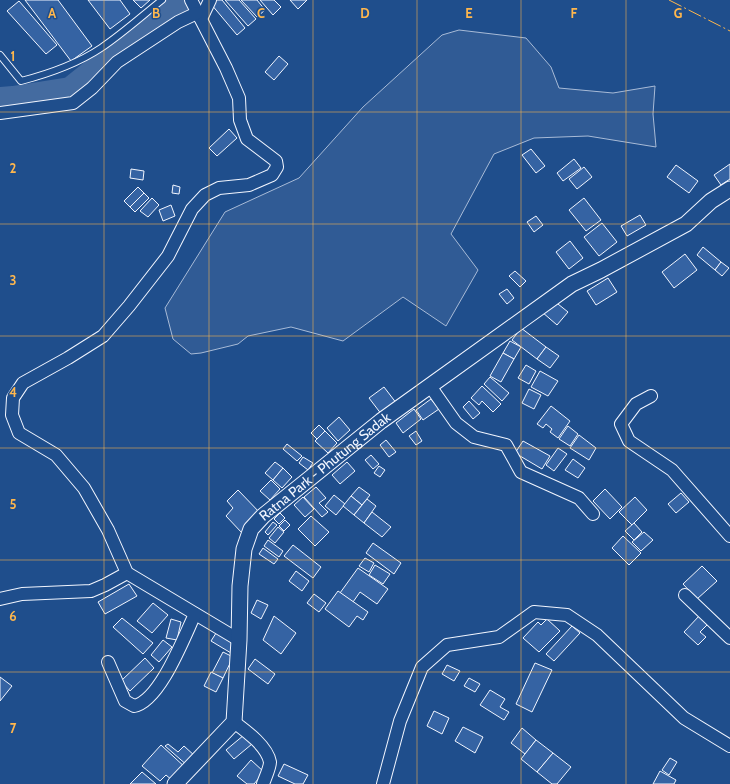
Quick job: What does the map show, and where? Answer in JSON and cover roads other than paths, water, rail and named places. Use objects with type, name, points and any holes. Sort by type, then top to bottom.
[{"type":"street","points":[[191,0],[239,98],[240,120],[247,139],[276,160],[277,167],[272,175],[249,185],[219,188],[205,195],[192,209],[168,256],[129,306],[102,336],[68,358],[23,383],[13,398],[12,415],[19,433],[56,455],[84,488],[108,530],[127,573],[239,640]]},
{"type":"street","points":[[0,113],[73,103],[92,88],[117,62],[178,22],[199,16],[210,0]]},
{"type":"street","name":"Ratna Park - Phutung Sadak","points":[[234,722],[239,640],[240,586],[244,549],[250,529],[263,516],[364,434],[572,284],[634,253],[686,224],[711,201],[730,189]]},
{"type":"street","points":[[430,386],[456,423],[474,437],[506,445],[521,472],[579,498],[593,514]]},
{"type":"street","points":[[651,396],[636,404],[621,424],[629,441],[672,470],[730,536]]},
{"type":"street","points":[[0,599],[22,594],[91,590],[105,585],[127,573]]},
{"type":"street","points":[[684,595],[730,638]]},
{"type":"street","points":[[383,784],[400,721],[422,667],[447,645],[499,636],[534,612],[567,615],[597,635],[684,718],[730,746]]},
{"type":"street","points":[[108,662],[125,701],[134,706],[139,705],[162,682],[195,614]]},
{"type":"street","points":[[175,784],[234,722],[254,737],[267,756],[270,763],[263,784]]},
{"type":"lane","points":[[0,55],[21,80],[42,75],[74,63],[101,49],[162,0]]},
{"type":"waterway","points":[[0,99],[70,89],[181,0]]}]
